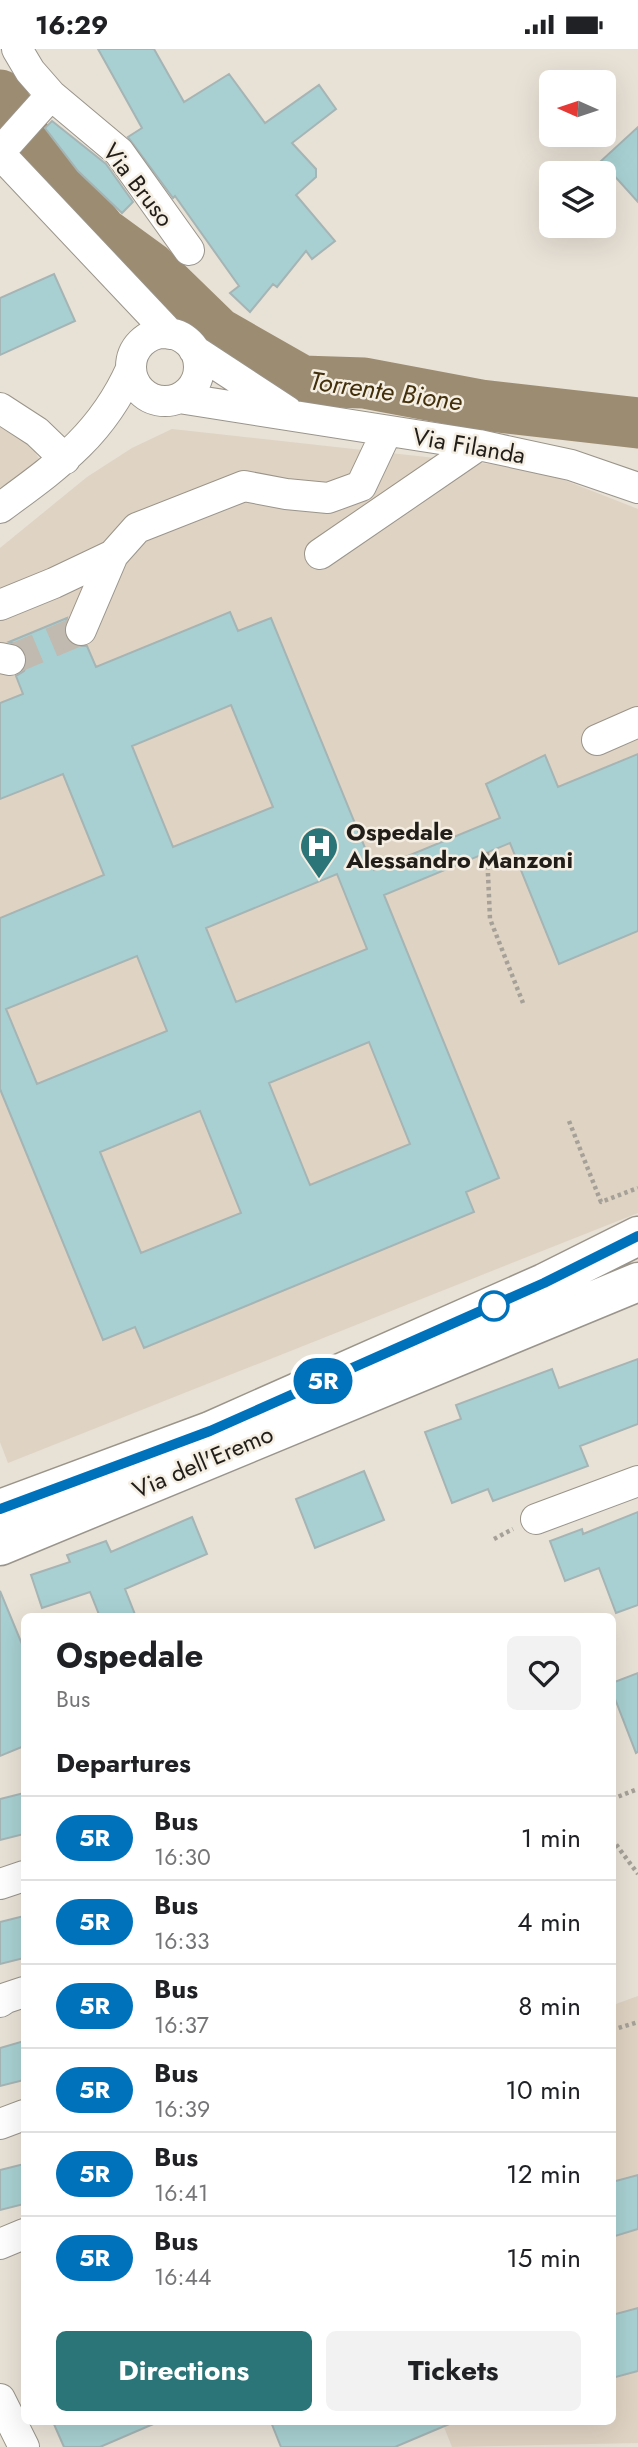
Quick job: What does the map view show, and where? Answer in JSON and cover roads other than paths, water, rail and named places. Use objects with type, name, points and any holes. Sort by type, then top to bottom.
[{"type":"main road","name":"Via dell'Eremo","points":[[0,1509],[210,1431],[544,1283],[638,1236]]},
{"type":"main road","name":"Via dell'Eremo","points":[[0,1546],[638,1282]]},
{"type":"street","name":"Via Bruso","points":[[17,49],[44,103],[119,152],[189,250]]},
{"type":"street","name":"Via Filanda","points":[[44,103],[4,148],[112,275],[182,342],[296,417]]},
{"type":"street","name":"Via Filanda","points":[[112,275],[138,389],[157,401],[179,398],[479,445],[571,465],[638,488]]},
{"type":"street","points":[[0,507],[65,459],[104,416],[118,397],[133,359],[151,336],[182,342],[198,361],[195,383],[179,398]]},
{"type":"street","points":[[0,408],[37,432],[65,459]]},
{"type":"street","points":[[81,630],[113,555],[137,528],[244,486],[328,498],[361,487],[387,431]]},
{"type":"street","points":[[320,554],[479,445]]},
{"type":"street","points":[[0,605],[113,555]]},
{"type":"street","points":[[597,740],[638,722]]},
{"type":"street","points":[[536,1519],[638,1481]]},
{"type":"street","points":[[0,1884],[21,1877]]},
{"type":"street","points":[[0,2002],[21,1993]]},
{"type":"street","points":[[0,2124],[21,2116]]},
{"type":"street","points":[[0,2244],[21,2235]]},
{"type":"street","points":[[0,2399],[24,2447]]},
{"type":"waterway","name":"Torrente Bione","points":[[0,95],[25,137],[102,232],[150,267],[218,333],[302,381],[364,383],[481,405],[638,423]]},
{"type":"tunnel","points":[[10,660],[81,630]]},
{"type":"place","name":"Ospedale Alessandro Manzoni","points":[[319,880]]}]
